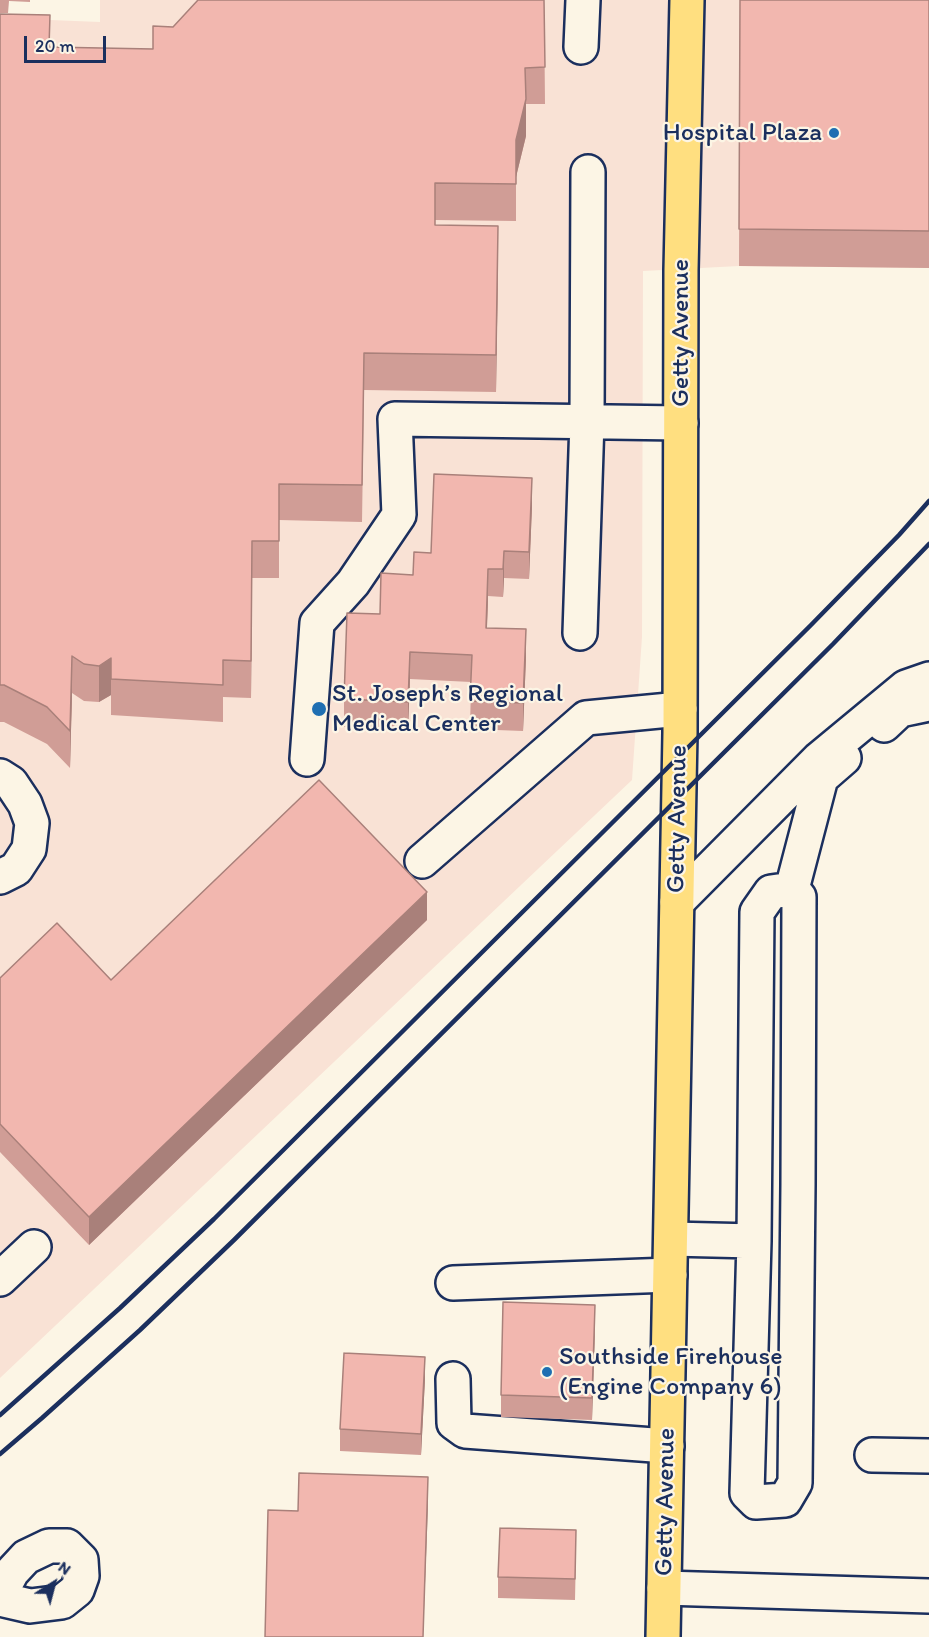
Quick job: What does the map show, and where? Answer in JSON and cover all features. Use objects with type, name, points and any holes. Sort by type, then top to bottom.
[{"type":"main road","name":"Getty Avenue","points":[[663,1637],[680,709],[681,270],[687,0]]},
{"type":"lane","points":[[580,48],[583,0]]},
{"type":"lane","points":[[580,633],[587,421],[588,172]]},
{"type":"lane","points":[[307,759],[317,623],[352,583],[399,514],[395,419],[681,423]]},
{"type":"lane","points":[[677,902],[819,759],[906,687],[929,679]]},
{"type":"lane","points":[[792,889],[822,778],[900,710],[929,704]]},
{"type":"lane","points":[[422,861],[586,718],[680,709]]},
{"type":"lane","points":[[0,776],[11,783],[21,797],[32,823],[29,849],[16,869],[0,877]]},
{"type":"lane","points":[[792,889],[799,897],[795,1483],[785,1500],[756,1502],[747,1493],[754,1230],[757,912],[771,892],[792,889]]},
{"type":"lane","points":[[671,1228],[798,1232]]},
{"type":"lane","points":[[0,1279],[34,1247]]},
{"type":"lane","points":[[453,1282],[670,1275]]},
{"type":"lane","points":[[453,1379],[454,1423],[465,1431],[667,1446]]},
{"type":"lane","points":[[872,1455],[929,1456]]},
{"type":"lane","points":[[664,1588],[929,1596]]},
{"type":"shaded area","name":"St. Joseph’s Regional Medical Center","points":[[100,0],[929,0],[929,268],[739,266],[643,271],[642,637],[632,780],[0,1378],[0,18],[100,22]]},
{"type":"building","points":[[198,0],[544,0],[545,67],[525,68],[526,99],[516,140],[516,184],[435,183],[435,225],[498,226],[496,355],[364,353],[362,485],[279,484],[279,541],[252,541],[251,661],[223,660],[223,685],[111,679],[111,658],[99,666],[84,664],[72,656],[70,731],[47,707],[0,685],[0,14],[50,15],[49,47],[153,49],[153,26],[173,27]]},
{"type":"building","name":"Hospital Plaza","points":[[740,0],[929,0],[929,231],[739,229]]},
{"type":"building","points":[[434,474],[532,478],[529,552],[504,551],[503,569],[488,569],[486,628],[526,629],[523,703],[470,701],[472,655],[410,652],[408,702],[344,699],[347,613],[380,614],[381,573],[413,575],[414,552],[431,553]]},
{"type":"building","points":[[319,780],[427,892],[89,1217],[0,1124],[0,978],[57,923],[111,980]]},
{"type":"building","name":"Southside Firehouse (Engine Company 6)","points":[[503,1302],[595,1305],[592,1398],[501,1395]]},
{"type":"building","points":[[344,1353],[425,1357],[421,1434],[340,1429]]},
{"type":"building","points":[[299,1473],[428,1477],[423,1637],[265,1637],[268,1510],[298,1511]]},
{"type":"building","points":[[500,1528],[576,1530],[575,1579],[498,1577]]},
{"type":"railway","points":[[0,1415],[120,1308],[214,1219],[811,625],[929,501]]},
{"type":"railway","points":[[0,1454],[140,1330],[234,1240],[833,644],[929,544]]},
{"type":"place","name":"Hospital Plaza","points":[[834,133]]},
{"type":"place","name":"St. Joseph’s Regional Medical Center","points":[[319,709]]},
{"type":"place","name":"Southside Firehouse (Engine Company 6)","points":[[547,1372]]}]
